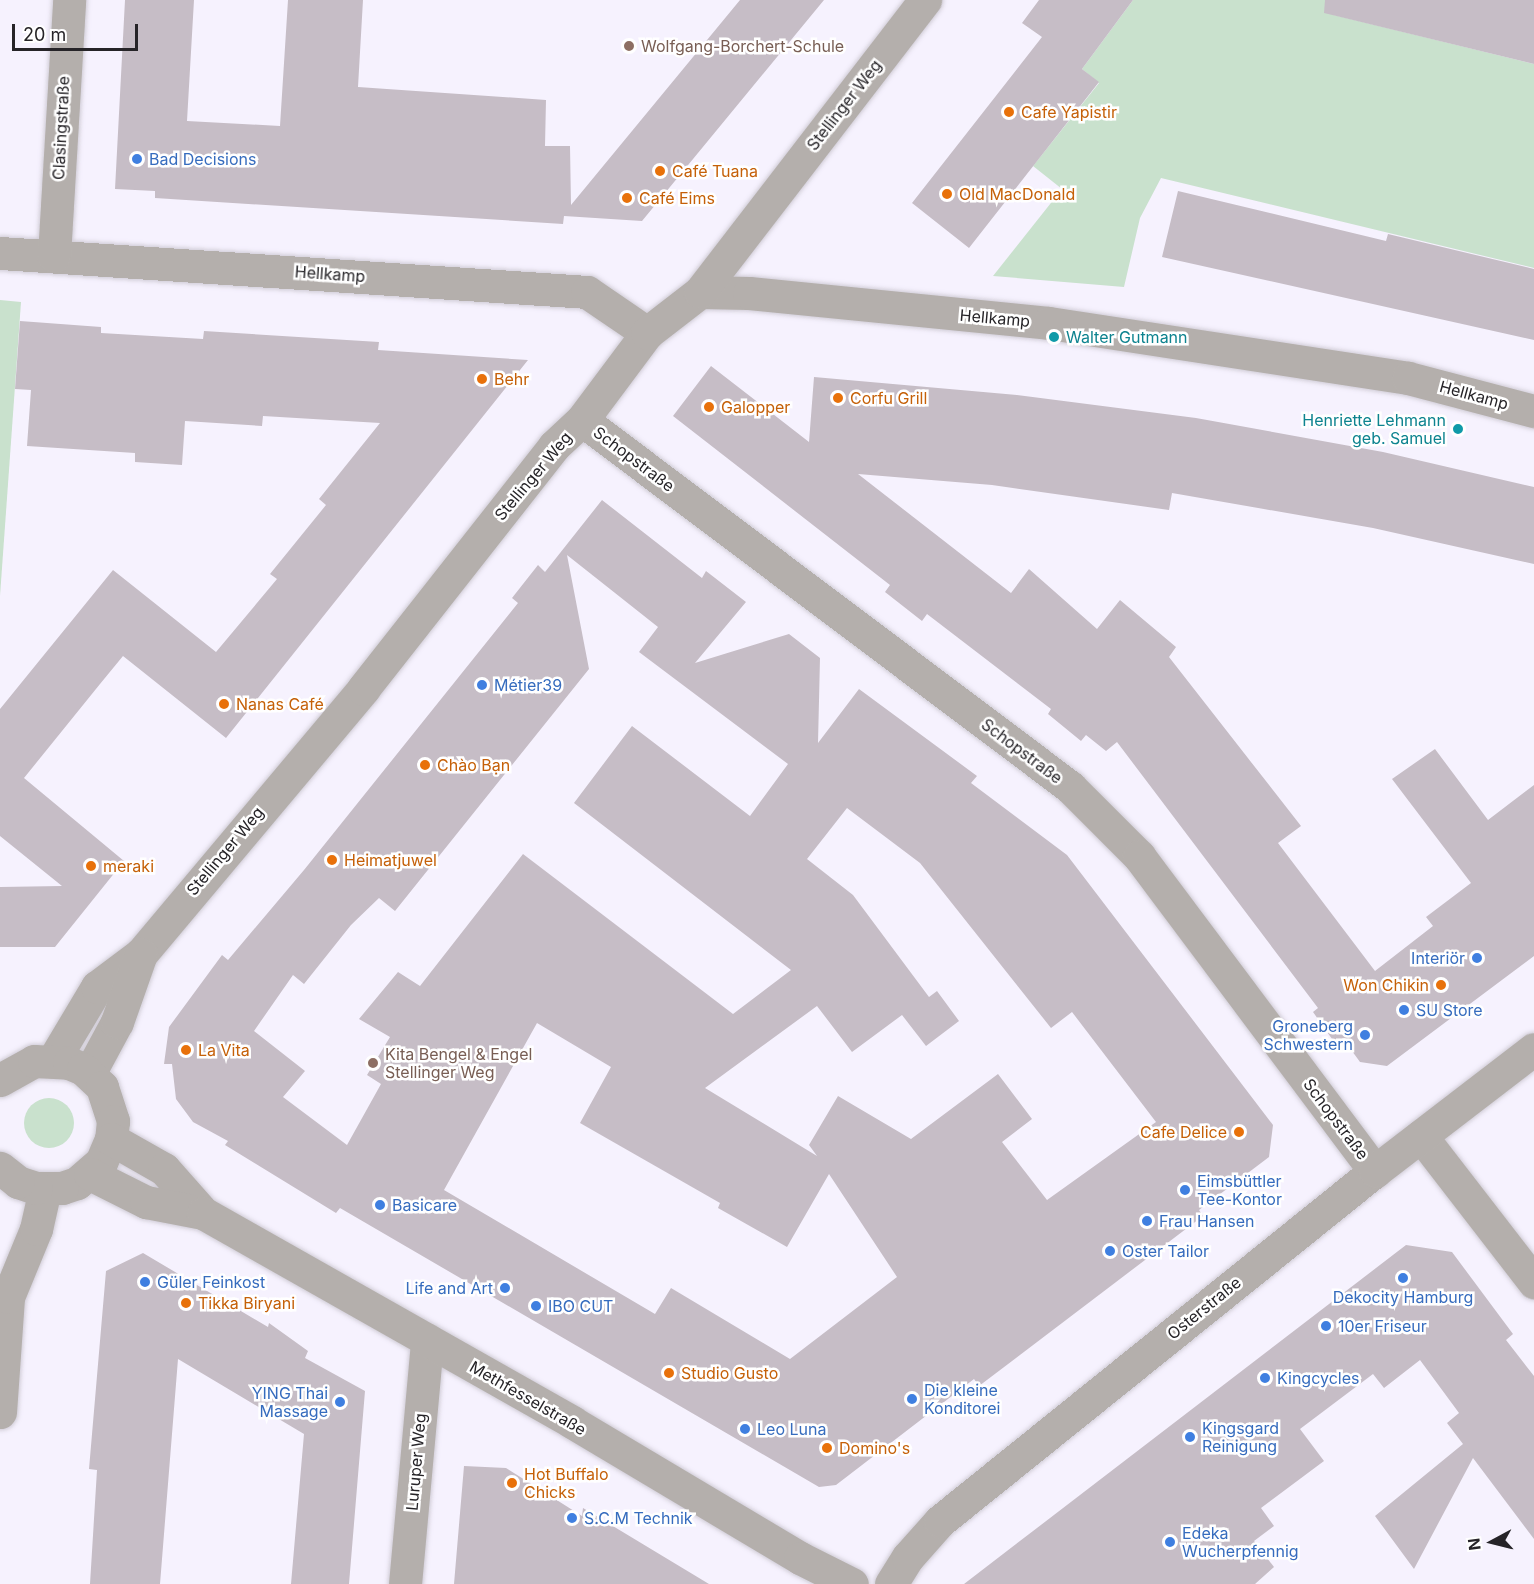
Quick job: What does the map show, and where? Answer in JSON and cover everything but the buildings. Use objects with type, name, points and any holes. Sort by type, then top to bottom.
[{"type":"street","name":"Clasingstraße","points":[[54,256],[69,0]]},
{"type":"street","name":"Stellinger Weg","points":[[54,1059],[97,987],[141,954],[363,689],[554,447],[582,420],[647,333],[700,292],[925,0]]},
{"type":"street","name":"Hellkamp","points":[[0,253],[587,292],[647,333]]},
{"type":"street","name":"Hellkamp","points":[[700,292],[749,293],[1049,323],[1408,378],[1534,411]]},
{"type":"street","name":"Schopstraße","points":[[582,420],[1070,787],[1139,856],[1375,1171]]},
{"type":"street","name":"Stellinger Weg","points":[[89,1074],[117,1022],[141,954]]},
{"type":"street","name":"Osterstraße","points":[[891,1584],[908,1557],[940,1521],[1375,1171],[1534,1049]]},
{"type":"street","points":[[0,1080],[24,1064],[54,1059],[89,1074],[109,1103],[111,1139],[101,1162],[90,1174],[69,1186],[45,1189],[18,1182],[0,1168]]},
{"type":"street","points":[[1420,1136],[1534,1281]]},
{"type":"street","name":"Methfesselstraße","points":[[111,1139],[164,1168],[203,1213]]},
{"type":"street","name":"Methfesselstraße","points":[[90,1174],[146,1202],[203,1213],[427,1340],[800,1558],[852,1584]]},
{"type":"street","points":[[0,1412],[8,1297],[36,1229],[45,1189]]},
{"type":"street","name":"Luruper Weg","points":[[405,1584],[427,1340]]},
{"type":"green space","points":[[1133,0],[1338,0],[1334,15],[1534,64],[1534,268],[1161,178],[1140,218],[1124,287],[993,276],[1062,189],[1033,166],[1099,83],[1082,69]]},
{"type":"green space","points":[[0,300],[21,302],[0,596]]},
{"type":"green space","points":[[49,1098],[58,1100],[69,1109],[74,1123],[72,1132],[63,1143],[49,1148],[40,1146],[29,1137],[24,1123],[26,1114],[35,1103]]},
{"type":"place","name":"Wolfgang-Borchert-Schule","points":[[629,46]]},
{"type":"place","name":"Cafe Yapistir","points":[[1009,112]]},
{"type":"place","name":"Bad Decisions","points":[[137,159]]},
{"type":"place","name":"Café Tuana","points":[[660,171]]},
{"type":"place","name":"Old MacDonald","points":[[947,194]]},
{"type":"place","name":"Café Eims","points":[[627,198]]},
{"type":"place","name":"Walter Gutmann","points":[[1054,337]]},
{"type":"place","name":"Behr","points":[[482,379]]},
{"type":"place","name":"Corfu Grill","points":[[838,398]]},
{"type":"place","name":"Galopper","points":[[709,407]]},
{"type":"place","name":"Henriette Lehmann geb. Samuel","points":[[1458,429]]},
{"type":"place","name":"Métier39","points":[[482,685]]},
{"type":"place","name":"Nanas Café","points":[[224,704]]},
{"type":"place","name":"Chào Bạn","points":[[425,765]]},
{"type":"place","name":"Heimatjuwel","points":[[332,860]]},
{"type":"place","name":"meraki","points":[[91,866]]},
{"type":"place","name":"Interiör","points":[[1477,958]]},
{"type":"place","name":"Won Chikin","points":[[1441,985]]},
{"type":"place","name":"SU Store","points":[[1404,1010]]},
{"type":"place","name":"Groneberg Schwestern","points":[[1365,1035]]},
{"type":"place","name":"La Vita","points":[[186,1050]]},
{"type":"place","name":"Kita Bengel & Engel Stellinger Weg","points":[[373,1063]]},
{"type":"place","name":"Cafe Delice","points":[[1239,1132]]},
{"type":"place","name":"Eimsbüttler Tee-Kontor","points":[[1185,1190]]},
{"type":"place","name":"Basicare","points":[[380,1205]]},
{"type":"place","name":"Frau Hansen","points":[[1147,1221]]},
{"type":"place","name":"Oster Tailor","points":[[1110,1251]]},
{"type":"place","name":"Dekocity Hamburg","points":[[1403,1278]]},
{"type":"place","name":"Güler Feinkost","points":[[145,1282]]},
{"type":"place","name":"Life and Art","points":[[505,1288]]},
{"type":"place","name":"Tikka Biryani","points":[[186,1303]]},
{"type":"place","name":"IBO CUT","points":[[536,1306]]},
{"type":"place","name":"10er Friseur","points":[[1326,1326]]},
{"type":"place","name":"Studio Gusto","points":[[669,1373]]},
{"type":"place","name":"Kingcycles","points":[[1265,1378]]},
{"type":"place","name":"Die kleine Konditorei","points":[[912,1399]]},
{"type":"place","name":"YING Thai Massage","points":[[340,1402]]},
{"type":"place","name":"Leo Luna","points":[[745,1429]]},
{"type":"place","name":"Kingsgard Reinigung","points":[[1190,1437]]},
{"type":"place","name":"Domino's","points":[[827,1448]]},
{"type":"place","name":"Hot Buffalo Chicks","points":[[512,1483]]},
{"type":"place","name":"S.C.M Technik","points":[[572,1518]]},
{"type":"place","name":"Edeka Wucherpfennig","points":[[1170,1542]]}]
